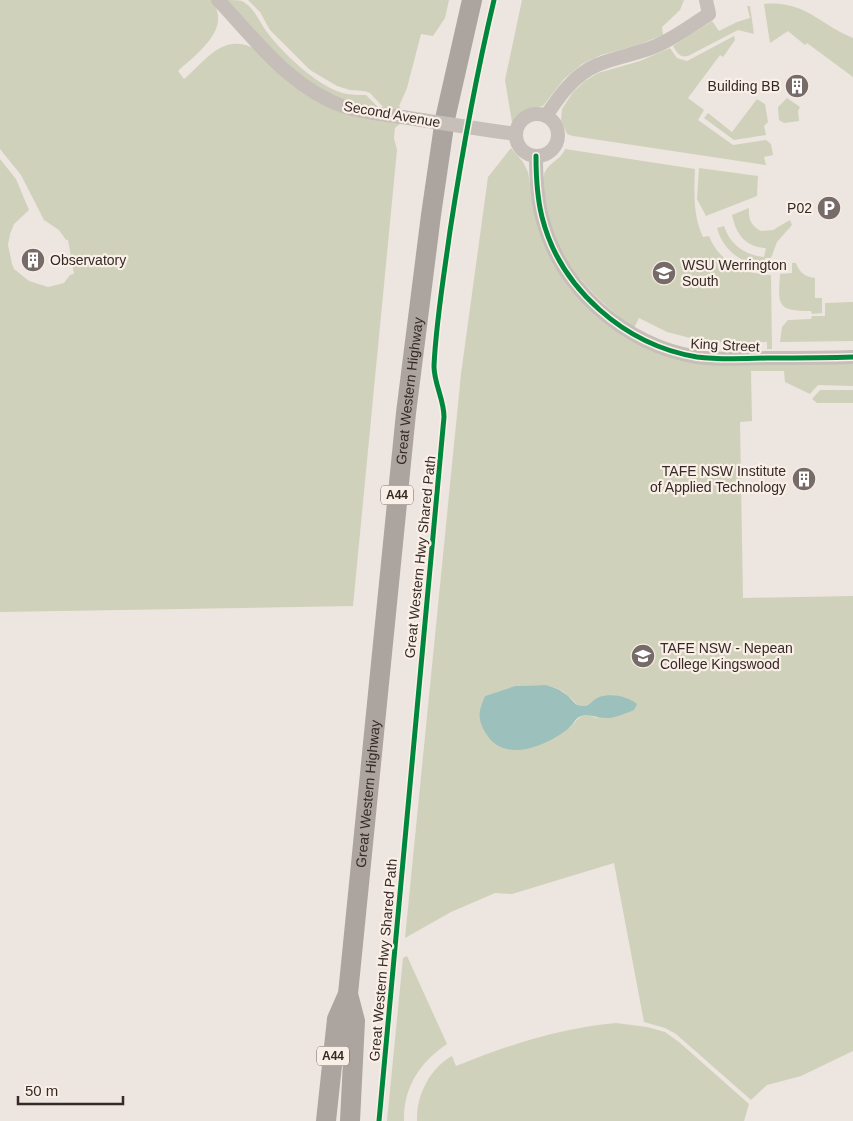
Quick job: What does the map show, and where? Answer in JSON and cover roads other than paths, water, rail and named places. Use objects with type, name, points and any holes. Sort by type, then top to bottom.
[{"type":"highway","name":"Great Western Highway","points":[[326,1121],[337,1019],[348,994],[406,413],[431,215],[446,119],[472,0]]},
{"type":"highway","name":"Great Western Highway","points":[[348,994],[356,1021],[350,1121]]},
{"type":"street","name":"Second Avenue","points":[[218,0],[282,68],[314,94],[347,108],[516,134]]},
{"type":"street","points":[[546,116],[557,99],[573,81],[586,71],[598,64],[658,45],[679,34],[708,7]]},
{"type":"street","points":[[536,114],[546,116],[556,125],[558,140],[551,152],[546,155],[536,156],[527,154],[520,148],[516,134],[519,125],[528,117],[536,114]]},
{"type":"street","name":"King Street","points":[[536,156],[536,179],[540,205],[546,227],[567,272],[585,295],[617,324],[631,333],[653,345],[669,350],[711,358],[853,357]]},
{"type":"water","points":[[546,685],[566,694],[580,706],[585,706],[599,697],[609,695],[624,697],[637,704],[634,710],[622,715],[605,718],[589,715],[582,716],[570,727],[550,740],[527,749],[505,749],[495,744],[481,725],[480,712],[485,696],[515,686]]},
{"type":"place","name":"Building BB","points":[[797,86]]},
{"type":"place","name":"P02","points":[[829,208]]},
{"type":"place","name":"Observatory","points":[[33,260]]},
{"type":"place","name":"WSU Werrington South","points":[[664,273]]},
{"type":"place","name":"TAFE NSW Institute of Applied Technology","points":[[804,479]]},
{"type":"place","name":"TAFE NSW - Nepean College Kingswood","points":[[643,656]]}]
